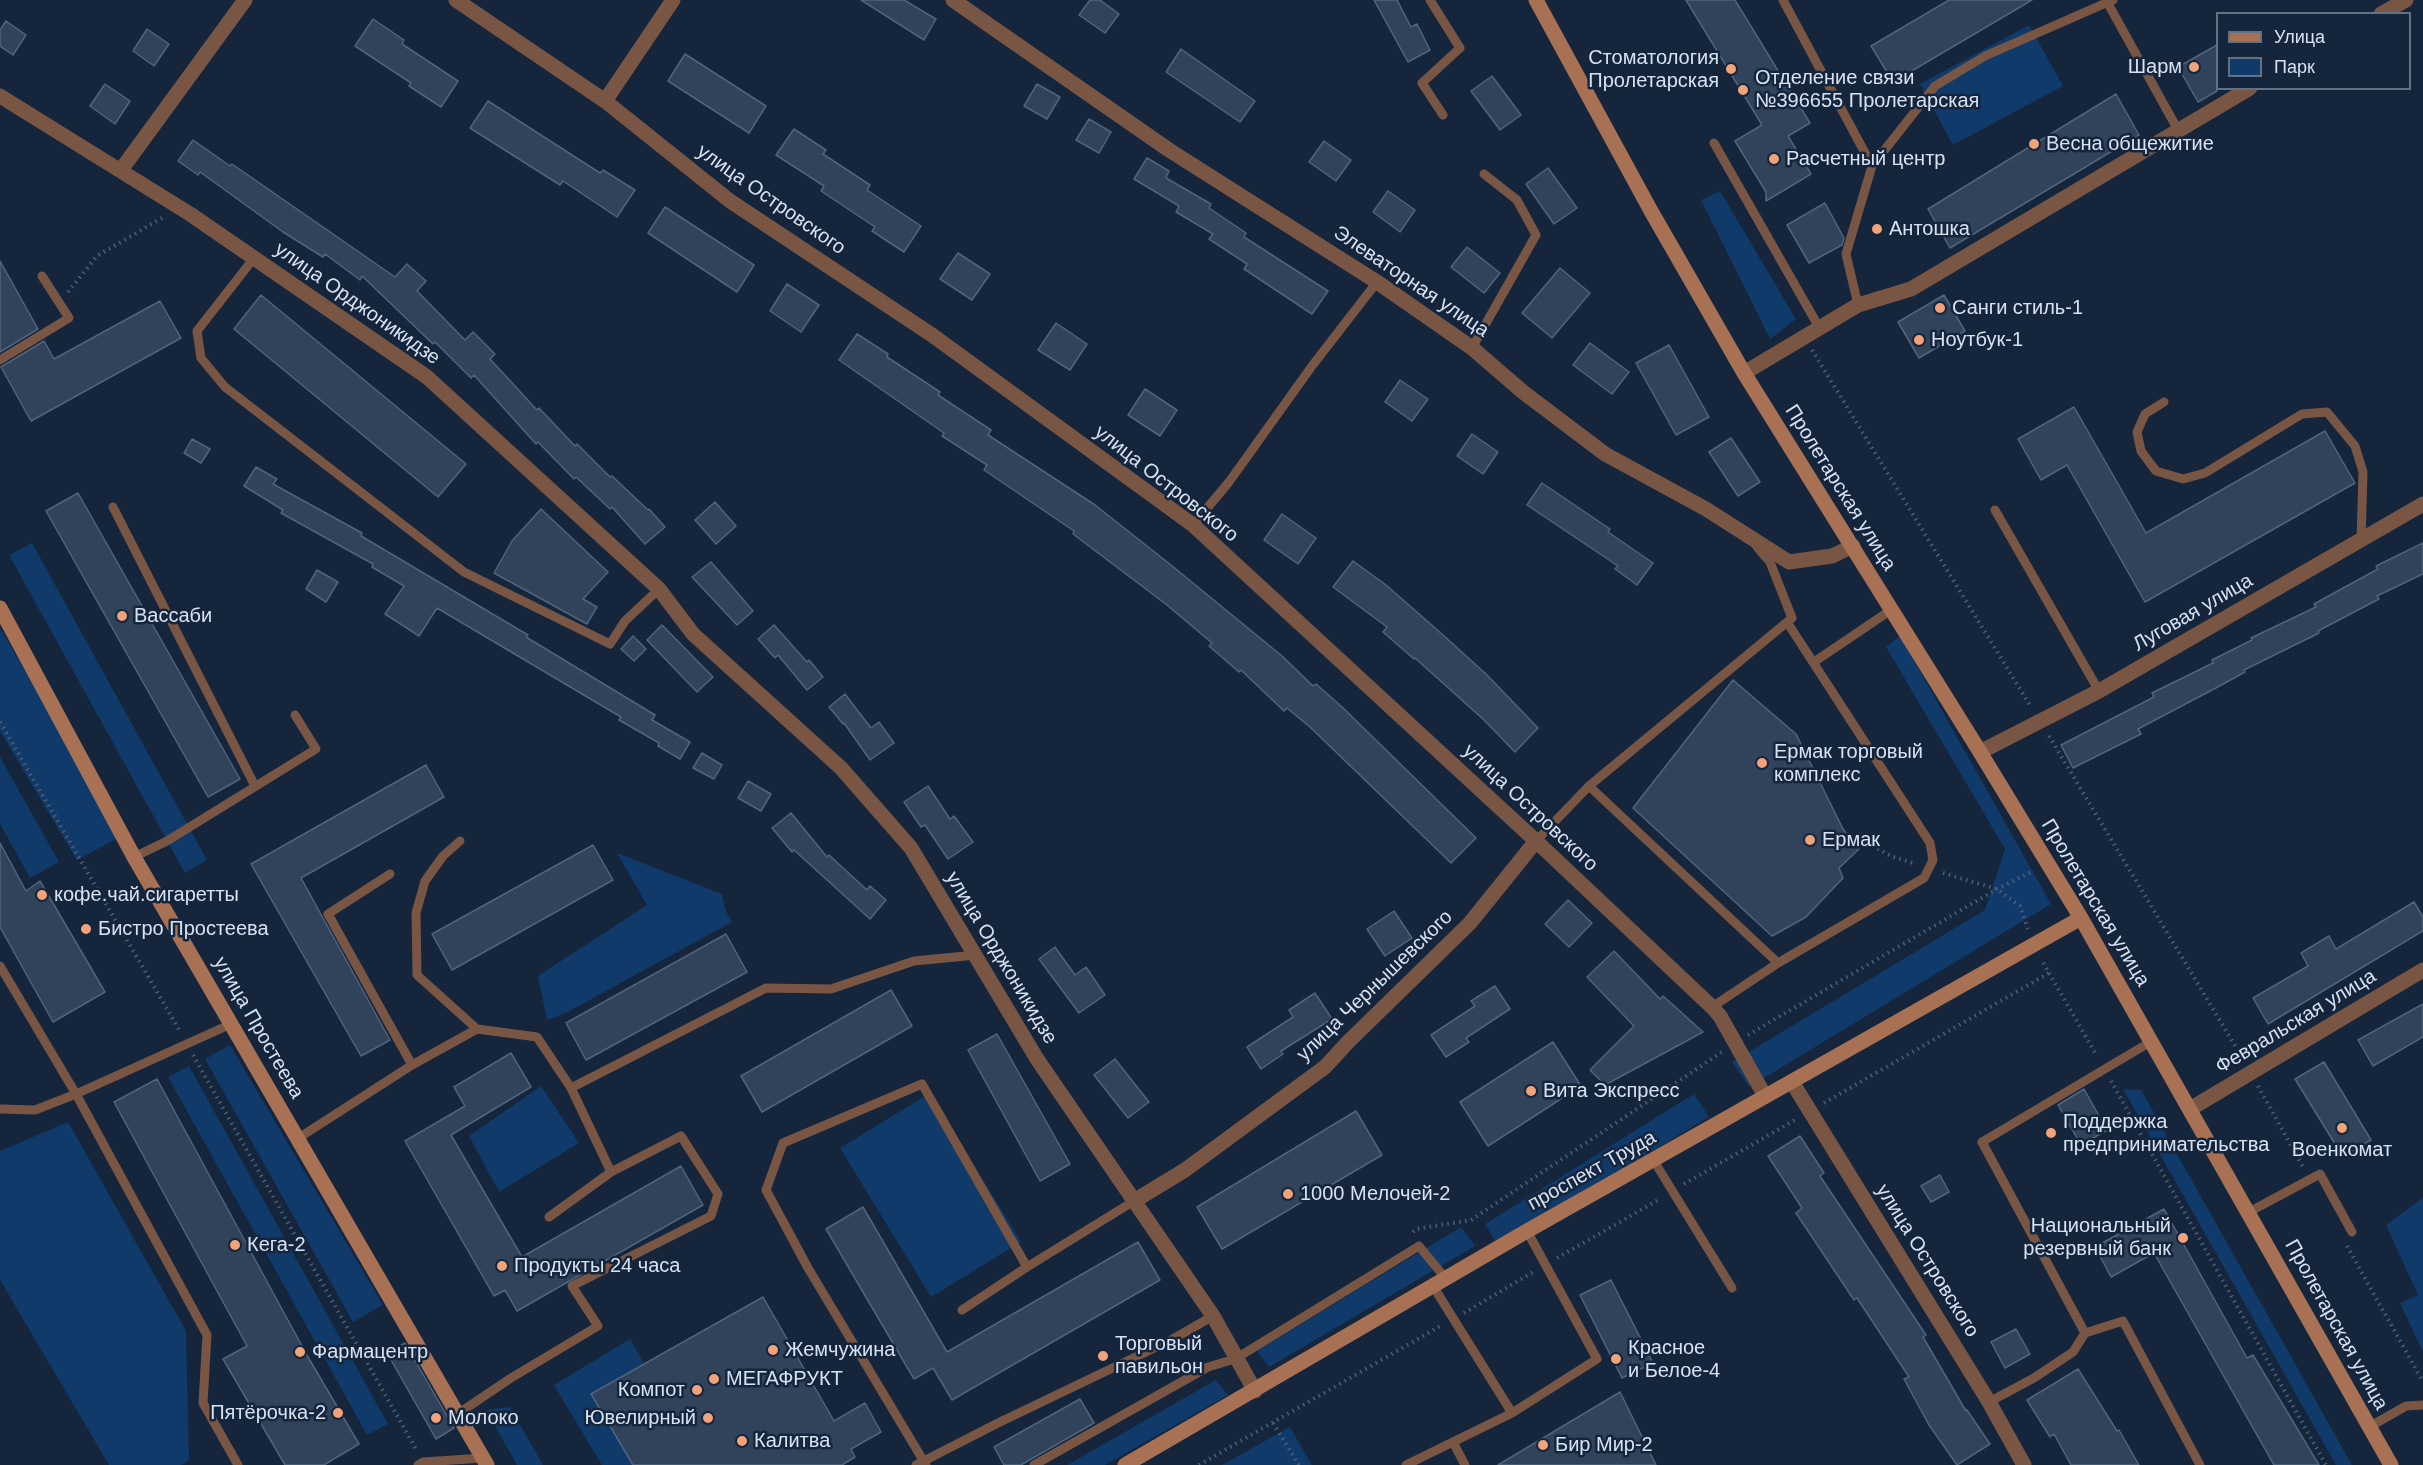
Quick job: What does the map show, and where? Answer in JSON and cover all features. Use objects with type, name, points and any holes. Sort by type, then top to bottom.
[{"type":"street","points":[[121,170],[245,0]]},
{"type":"street","name":"улица Островского","points":[[456,0],[605,101],[730,201],[932,335],[1193,525],[1712,1006],[1765,1096]]},
{"type":"street","points":[[605,101],[673,0]]},
{"type":"street","name":"Элеваторная улица","points":[[952,0],[1169,150],[1377,282],[1472,348],[1523,392],[1605,454],[1706,509],[1788,562],[1832,556],[1853,546]]},
{"type":"street","name":"Пролетарская улица","points":[[1536,0],[1651,211],[1744,373],[2081,918],[2391,1465]]},
{"type":"street","points":[[2385,12],[2406,0]]},
{"type":"street","points":[[1744,373],[1858,305],[1911,289],[2247,90]]},
{"type":"street","name":"улица Орджоникидзе","points":[[0,96],[121,170],[427,377],[659,589],[693,634],[841,768],[911,848],[1037,1059],[1213,1316],[1235,1359],[1255,1391]]},
{"type":"street","name":"Луговая улица","points":[[1980,752],[2099,691],[2423,504]]},
{"type":"street","name":"улица Простеева","points":[[0,608],[134,857],[459,1413],[485,1462]]},
{"type":"street","name":"улица Чернышевского","points":[[1134,1201],[1185,1170],[1325,1067],[1470,923],[1536,841]]},
{"type":"street","name":"проспект Труда","points":[[1125,1465],[1527,1231],[2081,918]]},
{"type":"street","name":"Февральская улица","points":[[2190,1109],[2423,970]]},
{"type":"street","name":"улица Островского","points":[[1792,1082],[1989,1402],[2024,1465]]},
{"type":"lane","points":[[1431,0],[1460,48],[1422,83],[1443,115]]},
{"type":"lane","points":[[1782,0],[1872,166]]},
{"type":"lane","points":[[1858,305],[1846,254],[1872,166],[1935,86],[1985,56],[2109,1],[2178,130]]},
{"type":"lane","points":[[1714,143],[1820,329]]},
{"type":"lane","points":[[1472,348],[1536,235],[1517,200],[1484,174]]},
{"type":"lane","points":[[254,258],[197,332],[201,358],[225,387],[464,572],[610,644],[625,621],[659,589]]},
{"type":"lane","points":[[0,360],[69,318],[42,276]]},
{"type":"lane","points":[[1193,525],[1228,482],[1312,366],[1377,282]]},
{"type":"lane","points":[[2164,402],[2145,414],[2136,432],[2141,451],[2156,471],[2183,479],[2205,473],[2302,414],[2327,412],[2355,446],[2363,472],[2361,541]]},
{"type":"lane","points":[[113,507],[255,786]]},
{"type":"lane","points":[[1995,510],[2099,691]]},
{"type":"lane","points":[[1536,841],[1589,786],[1792,618],[1770,562],[1751,540]]},
{"type":"lane","points":[[1814,662],[1892,610]]},
{"type":"lane","points":[[1712,1006],[1778,963],[1924,878],[1933,860],[1930,843],[1787,622]]},
{"type":"lane","points":[[134,857],[167,841],[316,749],[295,715]]},
{"type":"lane","points":[[1589,786],[1778,963]]},
{"type":"lane","points":[[460,841],[443,856],[425,881],[416,913],[417,975],[477,1029],[537,1037],[571,1088],[611,1172]]},
{"type":"lane","points":[[390,874],[328,914],[412,1065]]},
{"type":"lane","points":[[571,1088],[766,988],[831,989],[914,961],[976,955]]},
{"type":"lane","points":[[0,966],[76,1094],[207,1335],[202,1404],[238,1465]]},
{"type":"lane","points":[[0,1110],[34,1110],[76,1094],[231,1024]]},
{"type":"lane","points":[[297,1139],[412,1065],[477,1029]]},
{"type":"lane","points":[[2085,1333],[1982,1142],[2152,1041]]},
{"type":"lane","points":[[1027,1268],[922,1084],[783,1143],[766,1190],[808,1268],[922,1463],[1173,1339],[1213,1316]]},
{"type":"lane","points":[[459,1413],[511,1378],[598,1326],[572,1286],[711,1216],[718,1194],[681,1136],[611,1172],[549,1217]]},
{"type":"lane","points":[[1654,1161],[1732,1288]]},
{"type":"lane","points":[[2249,1212],[2320,1174],[2352,1233]]},
{"type":"lane","points":[[962,1310],[1134,1201]]},
{"type":"lane","points":[[1406,1465],[1512,1413],[1597,1359],[1527,1231]]},
{"type":"lane","points":[[1034,1465],[1208,1367],[1235,1359],[1419,1246],[1512,1413]]},
{"type":"lane","points":[[1989,1402],[2034,1378],[2073,1352],[2085,1333],[2124,1321],[2200,1465]]},
{"type":"lane","points":[[2369,1427],[2406,1406],[2423,1405]]},
{"type":"lane","points":[[1453,1442],[1465,1465]]},
{"type":"lane","points":[[421,1464],[485,1462]]},
{"type":"path","points":[[1804,338],[2034,712]]},
{"type":"path","points":[[0,722],[187,1044],[421,1464]]},
{"type":"path","points":[[2046,732],[2249,1070]]},
{"type":"path","points":[[1407,1236],[1416,1229],[1471,1220],[1734,1043],[1997,889],[2039,868]]},
{"type":"path","points":[[2049,973],[2326,1465]]},
{"type":"path","points":[[2254,1080],[2307,1174]]},
{"type":"path","points":[[2342,1236],[2423,1382]]},
{"type":"path","points":[[1273,1423],[1299,1465]]},
{"type":"green space","points":[[2029,25],[2063,86],[1953,145],[1920,84]]},
{"type":"green space","points":[[1720,191],[1796,319],[1770,339],[1701,200]]},
{"type":"green space","points":[[32,543],[207,860],[185,873],[9,555]]},
{"type":"green space","points":[[0,628],[122,836],[77,860],[0,731]]},
{"type":"green space","points":[[1900,636],[2051,904],[1749,1087],[1732,1062],[1985,910],[2005,849],[1886,647]]},
{"type":"green space","points":[[0,757],[59,862],[30,878],[0,824]]},
{"type":"green space","points":[[617,853],[722,894],[725,909],[732,922],[564,1014],[547,1020],[538,976],[647,905]]},
{"type":"green space","points":[[230,1045],[383,1305],[353,1322],[205,1059]]},
{"type":"green space","points":[[189,1066],[388,1424],[367,1435],[168,1077]]},
{"type":"green space","points":[[541,1086],[579,1143],[499,1192],[469,1136]]},
{"type":"green space","points":[[2123,1089],[2141,1090],[2352,1465],[2336,1465]]},
{"type":"green space","points":[[930,1093],[1021,1242],[931,1297],[840,1148]]},
{"type":"green space","points":[[1694,1094],[1709,1117],[1497,1244],[1485,1224]]},
{"type":"green space","points":[[68,1122],[186,1331],[189,1460],[181,1465],[109,1465],[0,1280],[0,1151]]},
{"type":"green space","points":[[2423,1198],[2423,1352],[2400,1303],[2418,1295],[2386,1225]]},
{"type":"green space","points":[[1461,1227],[1475,1246],[1269,1367],[1257,1351]]},
{"type":"green space","points":[[630,1339],[644,1363],[591,1395],[633,1465],[602,1465],[554,1385]]},
{"type":"green space","points":[[1216,1380],[1228,1395],[1105,1465],[1067,1465]]},
{"type":"green space","points":[[510,1407],[543,1465],[517,1465],[486,1410]]},
{"type":"green space","points":[[1290,1427],[1312,1465],[1222,1465],[1279,1433]]},
{"type":"building","points":[[861,0],[904,0],[936,19],[924,40]]},
{"type":"building","points":[[1090,0],[1100,0],[1119,14],[1105,33],[1079,15]]},
{"type":"building","points":[[1374,0],[1397,0],[1411,27],[1417,24],[1430,50],[1408,62]]},
{"type":"building","points":[[1686,0],[1735,0],[1810,123],[1788,136],[1811,174],[1766,201],[1766,192],[1735,141],[1762,125]]},
{"type":"building","points":[[1949,0],[2032,0],[1893,82],[1871,46]]},
{"type":"building","points":[[373,19],[404,40],[402,44],[458,81],[441,107],[409,86],[411,83],[355,46]]},
{"type":"building","points":[[6,21],[26,35],[13,55],[0,46],[0,30]]},
{"type":"building","points":[[147,29],[169,44],[154,66],[133,51]]},
{"type":"building","points":[[2216,46],[2217,91],[2198,102],[2178,67]]},
{"type":"building","points":[[1181,49],[1255,101],[1240,122],[1166,72]]},
{"type":"building","points":[[685,54],[766,106],[749,133],[668,81]]},
{"type":"building","points":[[1492,76],[1521,115],[1500,130],[1471,91]]},
{"type":"building","points":[[105,84],[130,101],[115,124],[90,106]]},
{"type":"building","points":[[1037,84],[1060,97],[1047,119],[1024,106]]},
{"type":"building","points":[[2116,94],[2139,135],[1950,248],[1928,209]]},
{"type":"building","points":[[488,101],[600,173],[603,170],[635,190],[617,217],[563,181],[560,185],[470,128]]},
{"type":"building","points":[[1089,119],[1111,132],[1099,153],[1076,140]]},
{"type":"building","points":[[794,129],[826,150],[823,154],[870,185],[867,190],[921,226],[904,252],[872,231],[875,227],[821,191],[824,186],[776,155]]},
{"type":"building","points":[[193,140],[230,166],[232,164],[395,277],[407,264],[426,281],[417,291],[465,340],[473,332],[495,354],[490,359],[537,410],[539,408],[575,446],[577,444],[610,477],[612,476],[649,509],[665,527],[645,544],[612,507],[610,509],[576,477],[574,479],[538,442],[536,444],[474,375],[471,378],[362,276],[360,280],[325,254],[323,257],[283,232],[200,172],[198,175],[178,161]]},
{"type":"building","points":[[1324,141],[1351,160],[1336,181],[1309,162]]},
{"type":"building","points":[[1147,158],[1169,171],[1166,178],[1211,204],[1209,208],[1246,233],[1244,237],[1328,291],[1312,314],[1244,269],[1247,264],[1209,239],[1213,234],[1176,212],[1179,206],[1134,179]]},
{"type":"building","points":[[1548,168],[1577,208],[1554,224],[1526,184]]},
{"type":"building","points":[[1388,191],[1415,210],[1400,232],[1373,212]]},
{"type":"building","points":[[1825,203],[1844,238],[1842,245],[1809,263],[1787,225]]},
{"type":"building","points":[[665,207],[754,265],[737,292],[648,233]]},
{"type":"building","points":[[1467,247],[1500,273],[1484,293],[1451,267]]},
{"type":"building","points":[[958,253],[990,274],[972,300],[940,279]]},
{"type":"building","points":[[0,261],[38,329],[0,352]]},
{"type":"building","points":[[1560,268],[1590,293],[1552,338],[1522,313]]},
{"type":"building","points":[[787,284],[819,305],[801,332],[770,311]]},
{"type":"building","points":[[261,295],[466,464],[438,497],[234,329]]},
{"type":"building","points":[[1944,295],[1965,331],[1919,358],[1898,322]]},
{"type":"building","points":[[160,301],[181,338],[31,421],[1,367],[44,341],[54,359]]},
{"type":"building","points":[[1056,323],[1087,344],[1070,370],[1038,350]]},
{"type":"building","points":[[857,334],[940,392],[938,395],[991,430],[988,435],[1095,505],[1171,565],[1282,656],[1313,686],[1316,684],[1341,706],[1476,838],[1451,863],[1311,728],[1287,708],[1284,711],[1241,670],[1239,672],[1209,646],[1212,643],[1167,605],[1073,534],[1074,531],[984,470],[987,465],[942,436],[944,433],[839,360]]},
{"type":"building","points":[[1590,343],[1629,372],[1612,394],[1573,365]]},
{"type":"building","points":[[1669,345],[1709,417],[1676,435],[1636,363]]},
{"type":"building","points":[[1400,380],[1428,399],[1412,421],[1385,402]]},
{"type":"building","points":[[1145,389],[1177,410],[1160,436],[1128,415]]},
{"type":"building","points":[[2074,407],[2146,533],[2325,431],[2355,483],[2145,602],[2067,465],[2041,480],[2018,439]]},
{"type":"building","points":[[1472,434],[1498,452],[1483,474],[1457,456]]},
{"type":"building","points":[[1731,438],[1760,482],[1738,496],[1709,452]]},
{"type":"building","points":[[192,439],[210,449],[201,463],[184,453]]},
{"type":"building","points":[[256,467],[277,479],[273,484],[362,533],[361,536],[528,635],[526,637],[655,715],[652,720],[690,742],[680,759],[658,746],[659,743],[619,720],[621,717],[437,608],[419,636],[385,614],[404,586],[372,567],[373,564],[281,513],[283,510],[244,486]]},
{"type":"building","points":[[1542,483],[1610,529],[1608,532],[1653,563],[1637,585],[1615,569],[1618,566],[1527,505]]},
{"type":"building","points":[[78,493],[240,779],[208,797],[46,511]]},
{"type":"building","points":[[715,502],[736,526],[716,544],[695,520]]},
{"type":"building","points":[[541,509],[608,572],[583,599],[597,607],[587,624],[494,573],[512,541]]},
{"type":"building","points":[[1282,514],[1316,538],[1298,564],[1264,540]]},
{"type":"building","points":[[2423,543],[2423,574],[2377,596],[2379,599],[2318,631],[2319,633],[2244,670],[2245,672],[2138,729],[2141,734],[2073,768],[2061,745],[2154,697],[2152,693],[2213,663],[2212,660],[2252,640],[2251,638],[2316,607],[2314,604],[2378,569],[2376,566]]},
{"type":"building","points":[[1353,561],[1386,585],[1443,635],[1487,675],[1538,728],[1515,752],[1484,720],[1383,632],[1387,627],[1333,587]]},
{"type":"building","points":[[711,562],[753,611],[737,625],[692,577]]},
{"type":"building","points":[[317,570],[338,582],[326,602],[306,589]]},
{"type":"building","points":[[662,625],[713,677],[697,692],[647,640]]},
{"type":"building","points":[[774,625],[823,677],[807,690],[778,655],[775,658],[758,639]]},
{"type":"building","points":[[633,636],[646,649],[634,661],[621,649]]},
{"type":"building","points":[[1733,680],[1796,734],[1843,829],[1859,849],[1839,868],[1843,878],[1806,917],[1772,936],[1633,808]]},
{"type":"building","points":[[845,694],[871,728],[879,722],[894,743],[870,760],[844,723],[829,707]]},
{"type":"building","points":[[702,753],[722,765],[714,779],[693,768]]},
{"type":"building","points":[[426,765],[444,797],[301,878],[390,1040],[361,1056],[251,864]]},
{"type":"building","points":[[748,781],[771,794],[761,811],[738,798]]},
{"type":"building","points":[[928,786],[950,819],[954,816],[973,842],[948,859],[925,825],[921,827],[904,802]]},
{"type":"building","points":[[791,813],[827,857],[829,855],[867,890],[870,886],[886,900],[870,919],[794,850],[792,852],[772,828]]},
{"type":"building","points":[[0,843],[26,891],[40,881],[105,992],[53,1022],[0,927]]},
{"type":"building","points":[[593,845],[613,880],[452,970],[432,934]]},
{"type":"building","points":[[1568,900],[1592,923],[1569,947],[1545,924]]},
{"type":"building","points":[[2414,902],[2423,917],[2423,931],[2268,1024],[2253,998],[2308,966],[2301,953],[2329,936],[2336,949]]},
{"type":"building","points":[[1394,911],[1412,938],[1385,956],[1367,929]]},
{"type":"building","points":[[726,934],[747,972],[586,1060],[566,1023]]},
{"type":"building","points":[[1055,947],[1075,975],[1086,967],[1105,995],[1079,1013],[1039,959]]},
{"type":"building","points":[[1614,951],[1660,999],[1663,996],[1703,1032],[1605,1085],[1590,1070],[1634,1026],[1587,977]]},
{"type":"building","points":[[1495,986],[1510,1009],[1466,1038],[1469,1042],[1446,1057],[1431,1035],[1475,1006],[1471,1001]]},
{"type":"building","points":[[891,990],[912,1026],[762,1112],[741,1076]]},
{"type":"building","points":[[1315,993],[1332,1019],[1281,1051],[1283,1054],[1261,1069],[1247,1047],[1293,1017],[1289,1010]]},
{"type":"building","points":[[2423,1004],[2423,1037],[2373,1066],[2358,1040]]},
{"type":"building","points":[[997,1034],[1070,1164],[1040,1181],[968,1050]]},
{"type":"building","points":[[1553,1042],[1581,1086],[1488,1146],[1460,1102]]},
{"type":"building","points":[[511,1053],[531,1087],[451,1135],[522,1257],[681,1166],[703,1205],[517,1311],[505,1290],[494,1296],[405,1141],[465,1106],[454,1087]]},
{"type":"building","points":[[1115,1059],[1149,1102],[1128,1118],[1094,1075]]},
{"type":"building","points":[[2324,1062],[2371,1140],[2343,1157],[2295,1079]]},
{"type":"building","points":[[157,1079],[308,1357],[359,1444],[324,1465],[285,1465],[223,1359],[247,1346],[114,1102]]},
{"type":"building","points":[[2084,1089],[2107,1130],[2081,1145],[2058,1105]]},
{"type":"building","points":[[1356,1111],[1382,1155],[1222,1249],[1197,1207]]},
{"type":"building","points":[[1800,1136],[1824,1173],[1820,1176],[1926,1335],[1923,1337],[1966,1411],[1990,1444],[1957,1465],[1929,1425],[1904,1379],[1909,1377],[1857,1298],[1854,1300],[1796,1213],[1802,1208],[1768,1156]]},
{"type":"building","points":[[1940,1175],[1949,1192],[1931,1202],[1921,1186]]},
{"type":"building","points":[[863,1207],[947,1352],[1138,1242],[1160,1280],[952,1400],[933,1368],[914,1379],[826,1229]]},
{"type":"building","points":[[2164,1209],[2247,1358],[2253,1355],[2319,1465],[2274,1465],[2154,1253],[2111,1277],[2095,1247]]},
{"type":"building","points":[[1611,1280],[1653,1363],[1622,1378],[1580,1295]]},
{"type":"building","name":"МЕГАФРУКТ","points":[[763,1297],[834,1421],[865,1403],[881,1432],[851,1449],[855,1457],[842,1465],[633,1465],[591,1394]]},
{"type":"building","points":[[2016,1329],[2030,1354],[2005,1368],[1991,1342]]},
{"type":"building","points":[[405,1343],[454,1428],[436,1439],[387,1353]]},
{"type":"building","points":[[2078,1369],[2117,1431],[2119,1430],[2139,1465],[2071,1465],[2054,1434],[2050,1437],[2027,1400]]},
{"type":"building","points":[[1620,1392],[1656,1465],[1498,1465]]},
{"type":"building","points":[[1080,1399],[1094,1423],[1021,1465],[1004,1465],[994,1447]]},
{"type":"place","name":"Шарм","points":[[2194,67]]},
{"type":"place","name":"Стоматология Пролетарская","points":[[1731,69]]},
{"type":"place","name":"Отделение связи №396655 Пролетарская","points":[[1743,90]]},
{"type":"place","name":"Весна общежитие","points":[[2034,144]]},
{"type":"place","name":"Расчетный центр","points":[[1774,159]]},
{"type":"place","name":"Антошка","points":[[1877,229]]},
{"type":"place","name":"Санги стиль-1","points":[[1940,308]]},
{"type":"place","name":"Ноутбук-1","points":[[1919,340]]},
{"type":"place","name":"Вассаби","points":[[122,616]]},
{"type":"place","name":"Ермак торговый комплекс","points":[[1762,763]]},
{"type":"place","name":"Ермак","points":[[1810,840]]},
{"type":"place","name":"кофе.чай.сигаретты","points":[[42,895]]},
{"type":"place","name":"Бистро Простеева","points":[[86,929]]},
{"type":"place","name":"Вита Экспресс","points":[[1531,1091]]},
{"type":"place","name":"Военкомат","points":[[2342,1128]]},
{"type":"place","name":"Поддержка предпринимательства","points":[[2051,1133]]},
{"type":"place","name":"1000 Мелочей-2","points":[[1288,1194]]},
{"type":"place","name":"Национальный резервный банк","points":[[2183,1238]]},
{"type":"place","name":"Кега-2","points":[[235,1245]]},
{"type":"place","name":"Продукты 24 часа","points":[[502,1266]]},
{"type":"place","name":"Жемчужина","points":[[773,1350]]},
{"type":"place","name":"Фармацентр","points":[[300,1352]]},
{"type":"place","name":"Торговый павильон","points":[[1103,1356]]},
{"type":"place","name":"Красное и Белое-4","points":[[1616,1359]]},
{"type":"place","name":"МЕГАФРУКТ","points":[[714,1379]]},
{"type":"place","name":"Компот","points":[[697,1390]]},
{"type":"place","name":"Пятёрочка-2","points":[[338,1413]]},
{"type":"place","name":"Молоко","points":[[436,1418]]},
{"type":"place","name":"Ювелирный","points":[[708,1418]]},
{"type":"place","name":"Калитва","points":[[742,1441]]},
{"type":"place","name":"Бир Мир-2","points":[[1543,1445]]}]
